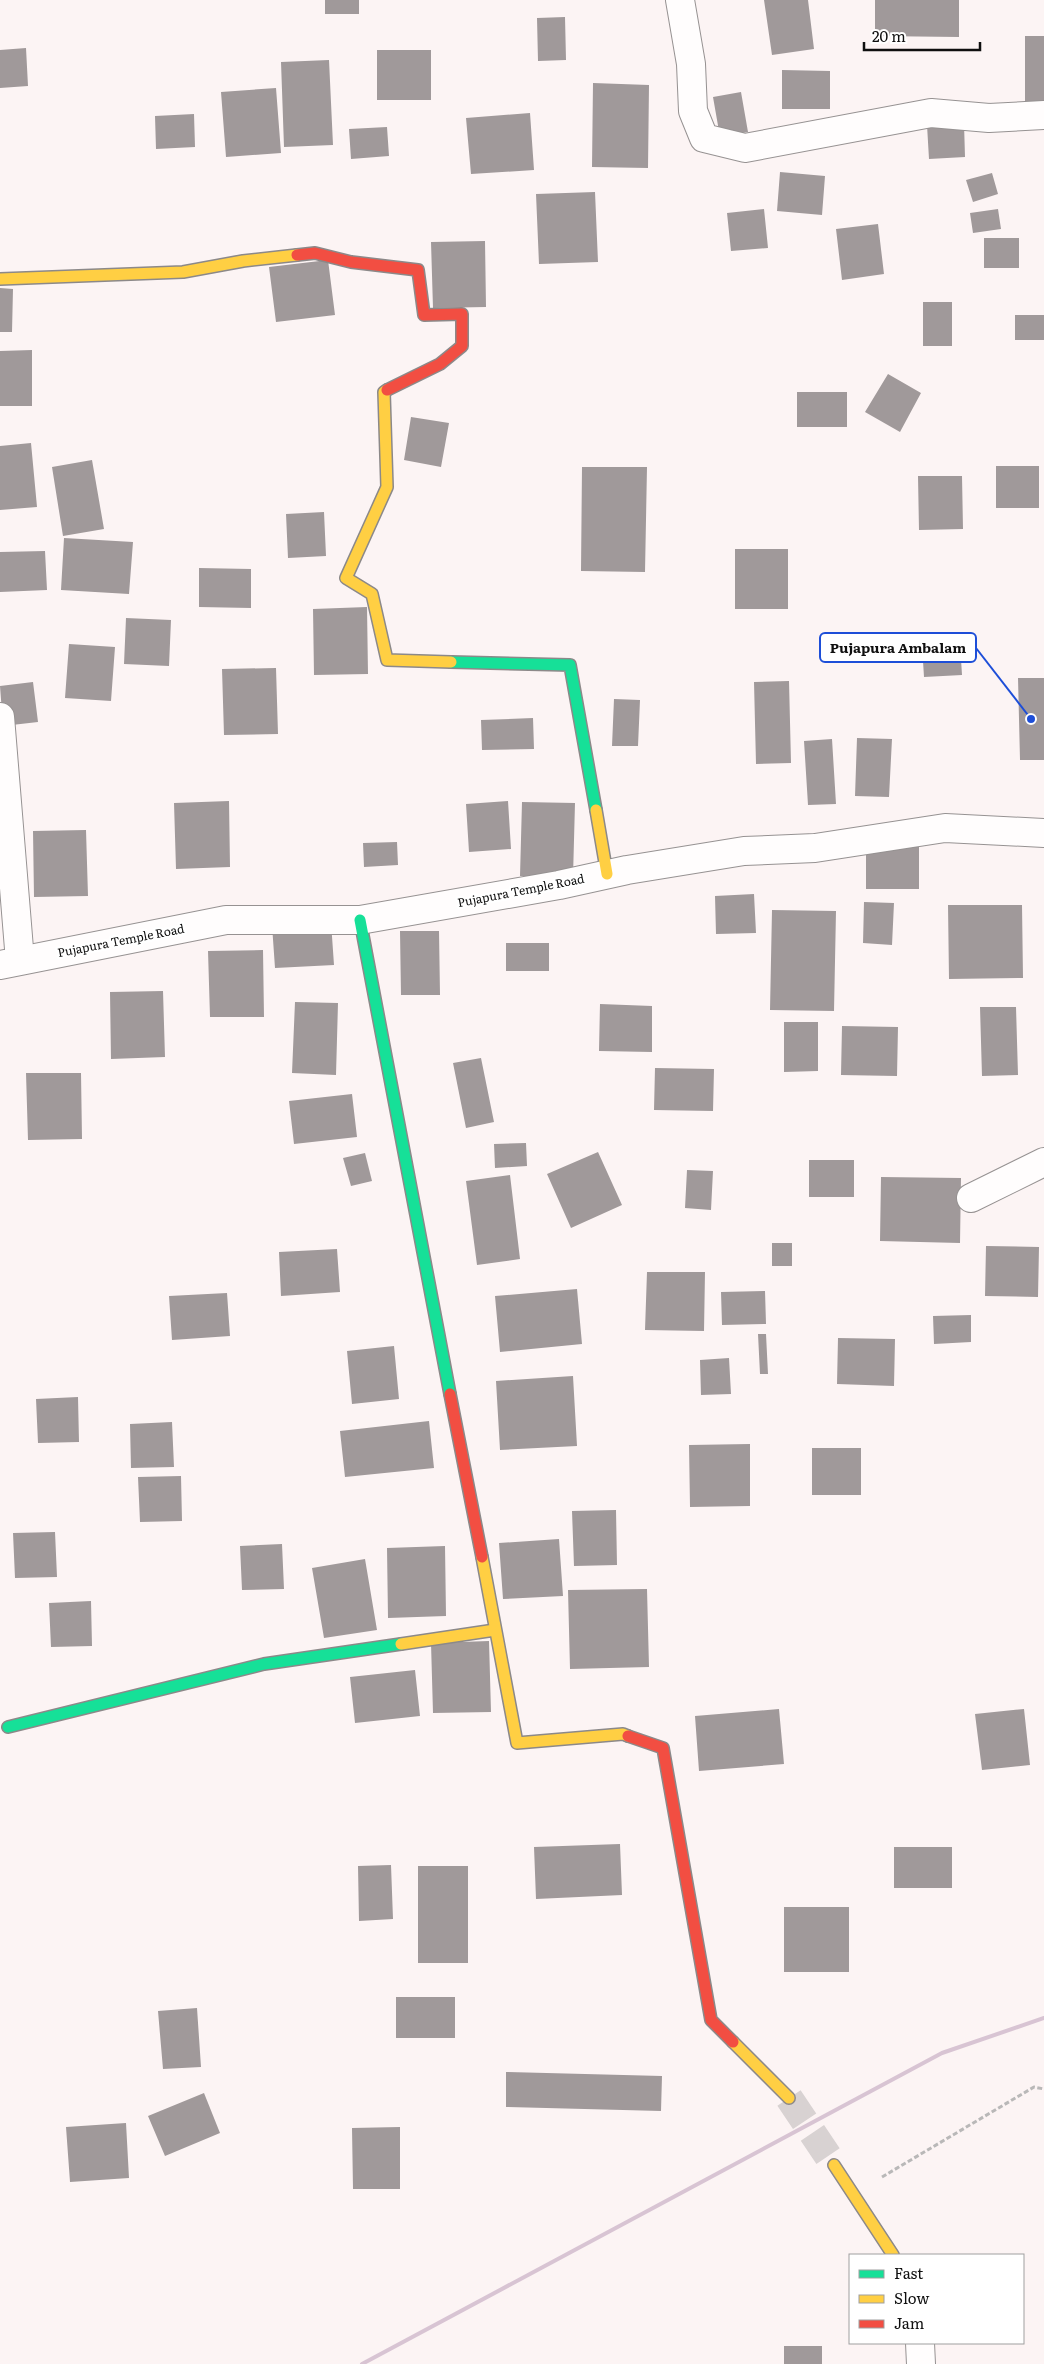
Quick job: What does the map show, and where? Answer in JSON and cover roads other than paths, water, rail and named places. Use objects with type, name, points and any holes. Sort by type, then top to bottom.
[{"type":"street","points":[[680,0],[691,64],[693,110],[704,138],[745,148],[931,113],[989,118],[1044,115]]},
{"type":"street","points":[[0,279],[183,272],[243,261],[315,253],[350,262],[418,270],[424,315],[462,314],[462,346],[440,364],[384,392],[387,487],[346,578],[372,594],[387,660],[570,665],[607,874]]},
{"type":"street","points":[[0,717],[10,963]]},
{"type":"street","name":"Pujapura Temple Road","points":[[10,963],[226,920],[360,920],[559,885],[607,874],[744,851],[815,848],[945,828],[1044,833]]},
{"type":"street","points":[[360,920],[517,1743],[624,1734],[663,1748],[711,2020],[790,2098]]},
{"type":"street","points":[[972,1198],[1044,1162]]},
{"type":"street","points":[[8,1727],[264,1664],[495,1630]]},
{"type":"street","points":[[834,2166],[892,2254]]},
{"type":"street","points":[[920,2344],[921,2364]]},
{"type":"tunnel","points":[[789,2098],[834,2165]]},
{"type":"railway","points":[[362,2364],[942,2053],[1044,2018]]},
{"type":"place","name":"Pujapura Ambalam","points":[[1031,719]]}]
